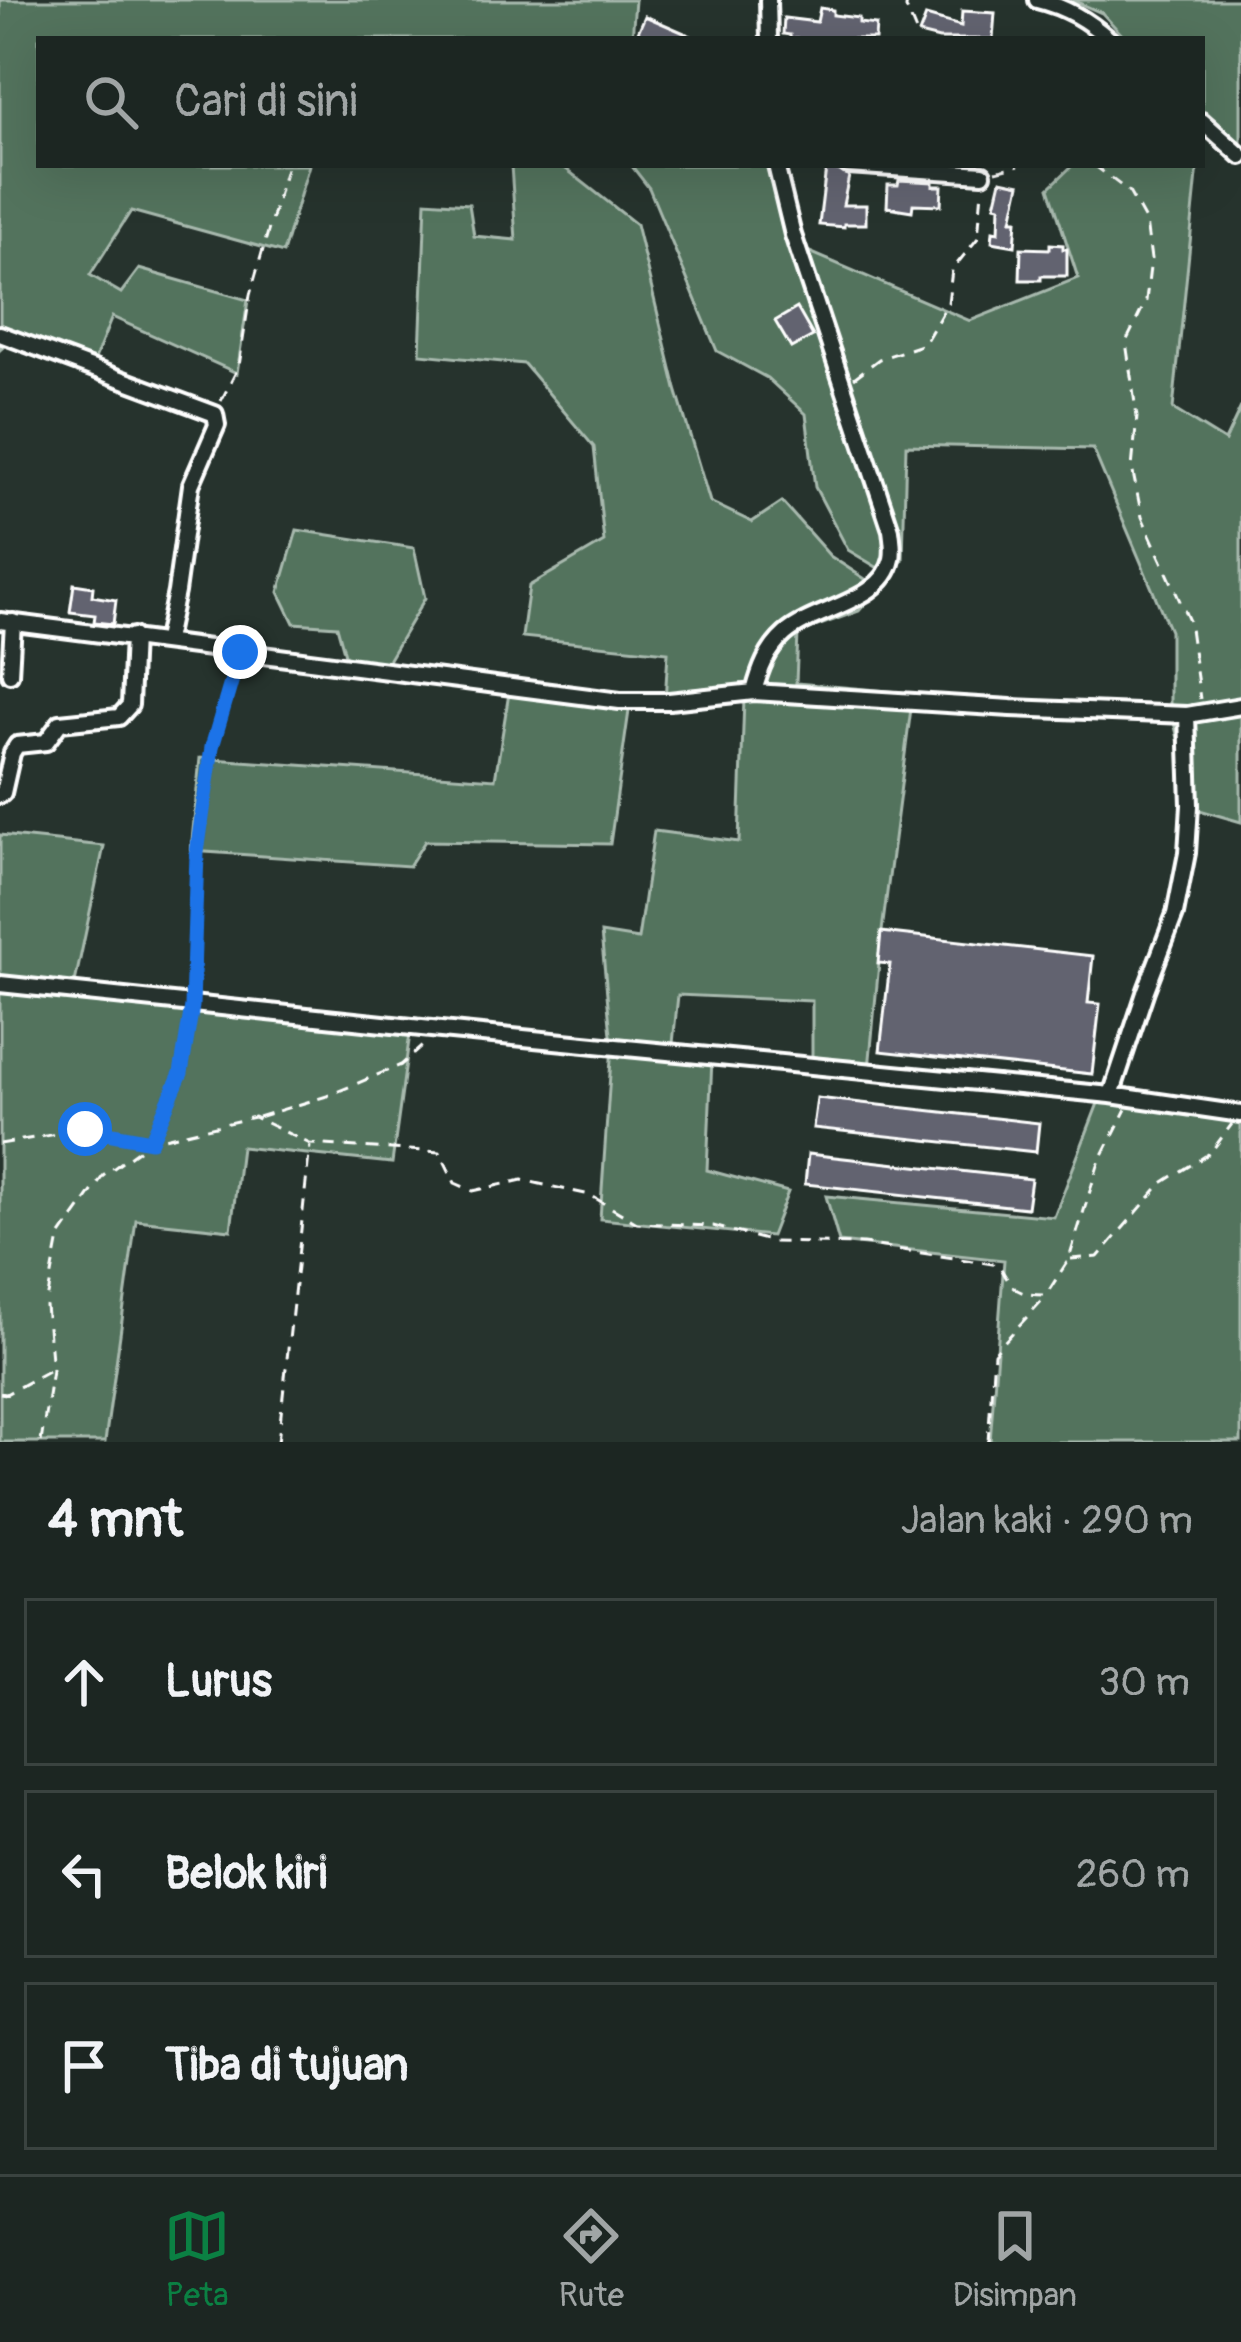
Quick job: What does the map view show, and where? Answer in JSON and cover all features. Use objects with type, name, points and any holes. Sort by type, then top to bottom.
[{"type":"street","points":[[768,0],[769,36]]},
{"type":"street","points":[[1037,0],[1084,19],[1101,36]]},
{"type":"street","points":[[1205,124],[1241,155]]},
{"type":"street","points":[[754,692],[763,661],[785,634],[861,596],[883,578],[892,559],[891,530],[793,235],[777,168]]},
{"type":"street","points":[[893,168],[983,174]]},
{"type":"street","points":[[0,334],[215,414],[217,425],[191,485],[166,640]]},
{"type":"street","points":[[10,674],[6,622],[620,701],[754,692],[1195,714],[1241,706]]},
{"type":"street","points":[[0,795],[17,745],[46,742],[60,723],[119,717],[130,705],[133,636]]},
{"type":"street","points":[[1111,1095],[1175,914],[1187,853],[1195,714]]},
{"type":"street","points":[[0,984],[1111,1095],[1240,1114]]},
{"type":"path","points":[[907,0],[918,36]]},
{"type":"path","points":[[215,414],[239,366],[250,295],[286,168]]},
{"type":"path","points":[[844,385],[879,359],[924,344],[948,303],[952,270],[978,238],[983,174],[1007,168]]},
{"type":"path","points":[[1104,168],[1129,192],[1146,222],[1151,259],[1146,301],[1126,342],[1137,417],[1132,468],[1142,517],[1189,621],[1195,714]]},
{"type":"path","points":[[40,1442],[52,1370],[46,1306],[59,1238],[104,1176],[151,1141],[181,1073],[192,1006],[197,853],[212,747],[240,652]]},
{"type":"path","points":[[0,1144],[85,1129],[151,1141],[257,1118],[401,1065],[441,1030]]},
{"type":"path","points":[[988,1442],[994,1353],[1046,1295],[1069,1259],[1098,1165],[1132,1098]]},
{"type":"path","points":[[1069,1259],[1098,1257],[1162,1183],[1210,1154],[1240,1114]]},
{"type":"path","points":[[257,1118],[310,1144],[440,1152],[455,1183],[473,1191],[522,1180],[590,1196],[637,1222],[713,1226],[772,1242],[864,1244],[999,1265],[1011,1288],[1046,1295]]},
{"type":"path","points":[[278,1442],[310,1144]]},
{"type":"path","points":[[0,1393],[52,1370]]},
{"type":"green space","points":[[0,0],[635,0],[632,36],[36,36],[36,168],[308,168],[283,253],[131,211],[90,275],[121,293],[139,269],[248,300],[237,373],[112,317],[90,371],[10,341],[0,350]]},
{"type":"green space","points":[[1072,0],[1241,0],[1241,149],[1205,119],[1205,36],[1123,36],[1102,13]]},
{"type":"green space","points":[[511,168],[565,168],[636,224],[676,389],[710,502],[752,522],[782,502],[830,556],[879,588],[859,611],[798,633],[796,683],[913,693],[869,1069],[812,1062],[812,1001],[678,995],[672,1053],[712,1059],[707,1170],[788,1192],[771,1236],[600,1219],[612,1045],[601,933],[638,939],[654,831],[739,842],[744,699],[665,702],[668,652],[522,637],[529,586],[604,542],[594,447],[524,364],[420,354],[426,201],[469,204],[474,236],[516,240]]},
{"type":"green space","points":[[633,168],[780,168],[798,247],[970,321],[1078,278],[1049,188],[1070,168],[1198,168],[1173,409],[1225,441],[1241,407],[1241,822],[1196,809],[1170,707],[1170,631],[1093,449],[906,445],[903,560],[890,575],[848,550],[815,487],[806,414],[767,378],[717,351],[649,188]]},
{"type":"green space","points":[[297,530],[414,548],[425,598],[386,664],[347,662],[337,626],[294,623],[279,592]]},
{"type":"green space","points":[[510,687],[630,704],[610,844],[425,841],[409,866],[191,851],[200,758],[495,779]]},
{"type":"green space","points":[[0,835],[104,846],[73,992],[411,1026],[392,1163],[241,1147],[231,1230],[136,1220],[105,1442],[0,1442]]},
{"type":"green space","points":[[1102,1093],[1241,1111],[1241,1442],[990,1442],[1004,1260],[839,1242],[826,1196],[1054,1217]]},
{"type":"building","points":[[820,8],[833,10],[833,15],[876,25],[875,36],[783,34],[784,18],[817,22]]},
{"type":"building","points":[[962,11],[995,13],[993,36],[919,34],[926,16],[961,26]]},
{"type":"building","points":[[645,16],[691,36],[636,36]]},
{"type":"building","points":[[826,168],[849,176],[843,205],[866,205],[866,224],[819,225]]},
{"type":"building","points":[[899,180],[942,186],[941,205],[913,204],[912,211],[887,207],[888,185],[898,185]]},
{"type":"building","points":[[1001,180],[1020,184],[1012,220],[1017,220],[1015,246],[992,242],[993,231],[999,232],[1000,206],[995,205]]},
{"type":"building","points":[[1050,244],[1067,249],[1067,276],[1020,280],[1021,248],[1050,249]]},
{"type":"building","points":[[797,308],[813,336],[791,348],[775,321]]},
{"type":"building","points":[[74,584],[93,587],[92,596],[116,600],[113,624],[94,622],[95,615],[70,612]]},
{"type":"building","points":[[881,932],[1093,956],[1088,1003],[1100,1004],[1092,1074],[880,1051],[890,964],[878,963]]},
{"type":"building","points":[[817,1098],[1039,1123],[1036,1152],[813,1128]]},
{"type":"building","points":[[808,1154],[1031,1179],[1027,1208],[805,1184]]},
{"type":"route","points":[[85,1129],[151,1141],[181,1073],[192,1006],[197,853],[212,747],[240,652]]}]
